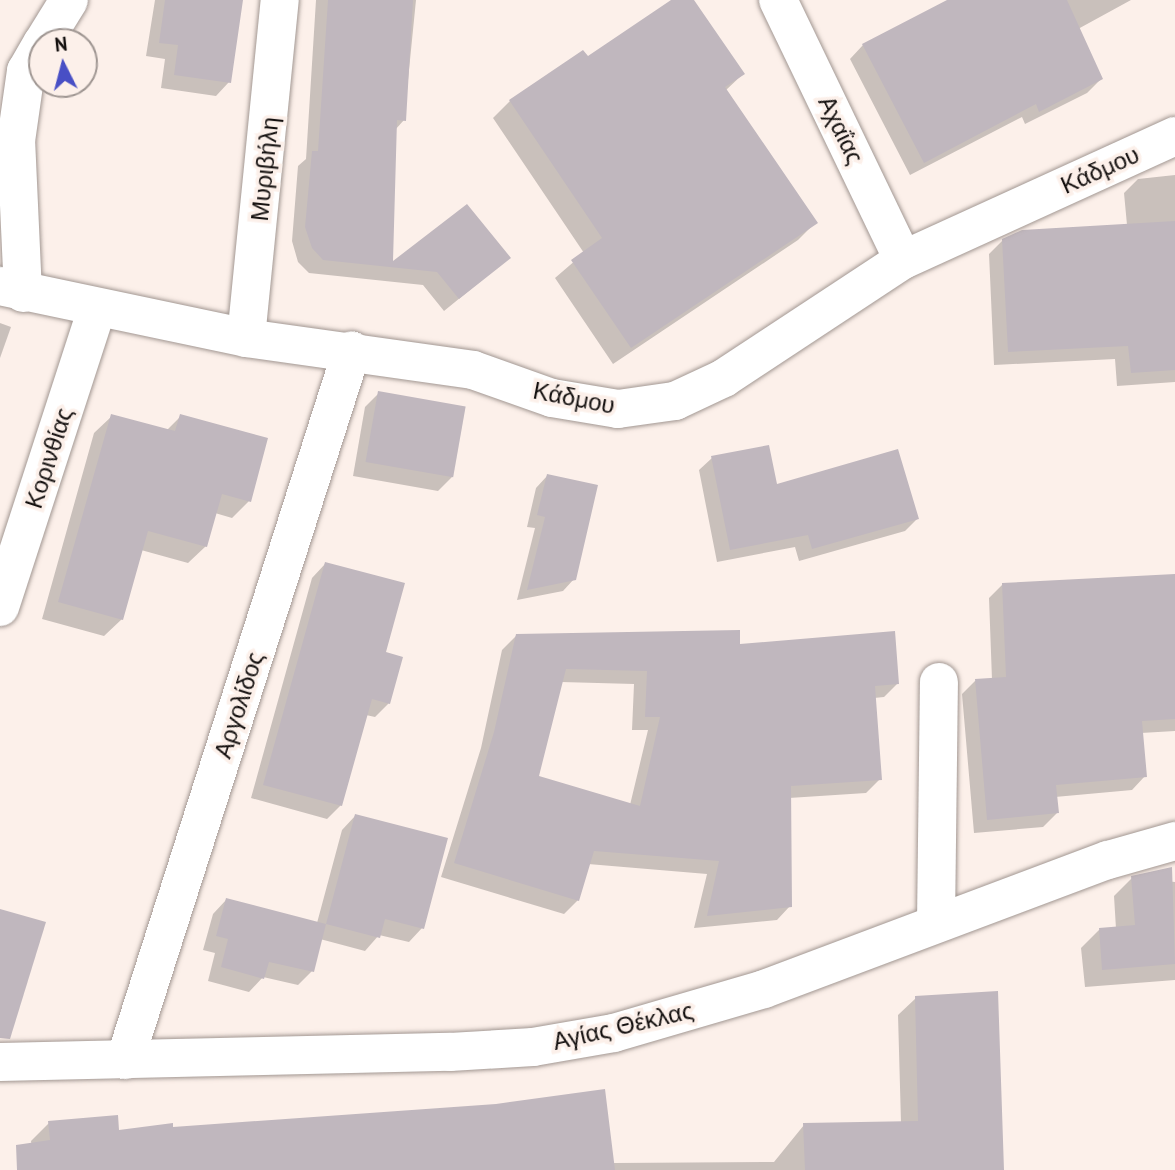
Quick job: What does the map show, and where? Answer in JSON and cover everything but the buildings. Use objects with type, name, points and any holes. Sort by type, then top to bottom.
[{"type":"street","points":[[51,28],[69,0]]},
{"type":"street","name":"Μυριβήλη","points":[[246,338],[280,0]]},
{"type":"street","name":"Αχαΐας","points":[[778,0],[903,260]]},
{"type":"street","points":[[12,289],[16,141],[28,68]]},
{"type":"street","name":"Κάδμου","points":[[12,289],[97,309],[246,338],[473,370],[552,398],[618,409],[675,401],[724,378],[903,260],[1175,136]]},
{"type":"street","name":"Κορινθίας","points":[[0,607],[97,309]]},
{"type":"street","name":"Αργολίδος","points":[[125,1060],[352,351]]},
{"type":"street","points":[[936,923],[939,682]]},
{"type":"street","name":"Αγίας Θέκλας","points":[[0,1062],[450,1052],[533,1047],[601,1036],[764,989],[1108,860],[1175,841]]}]
